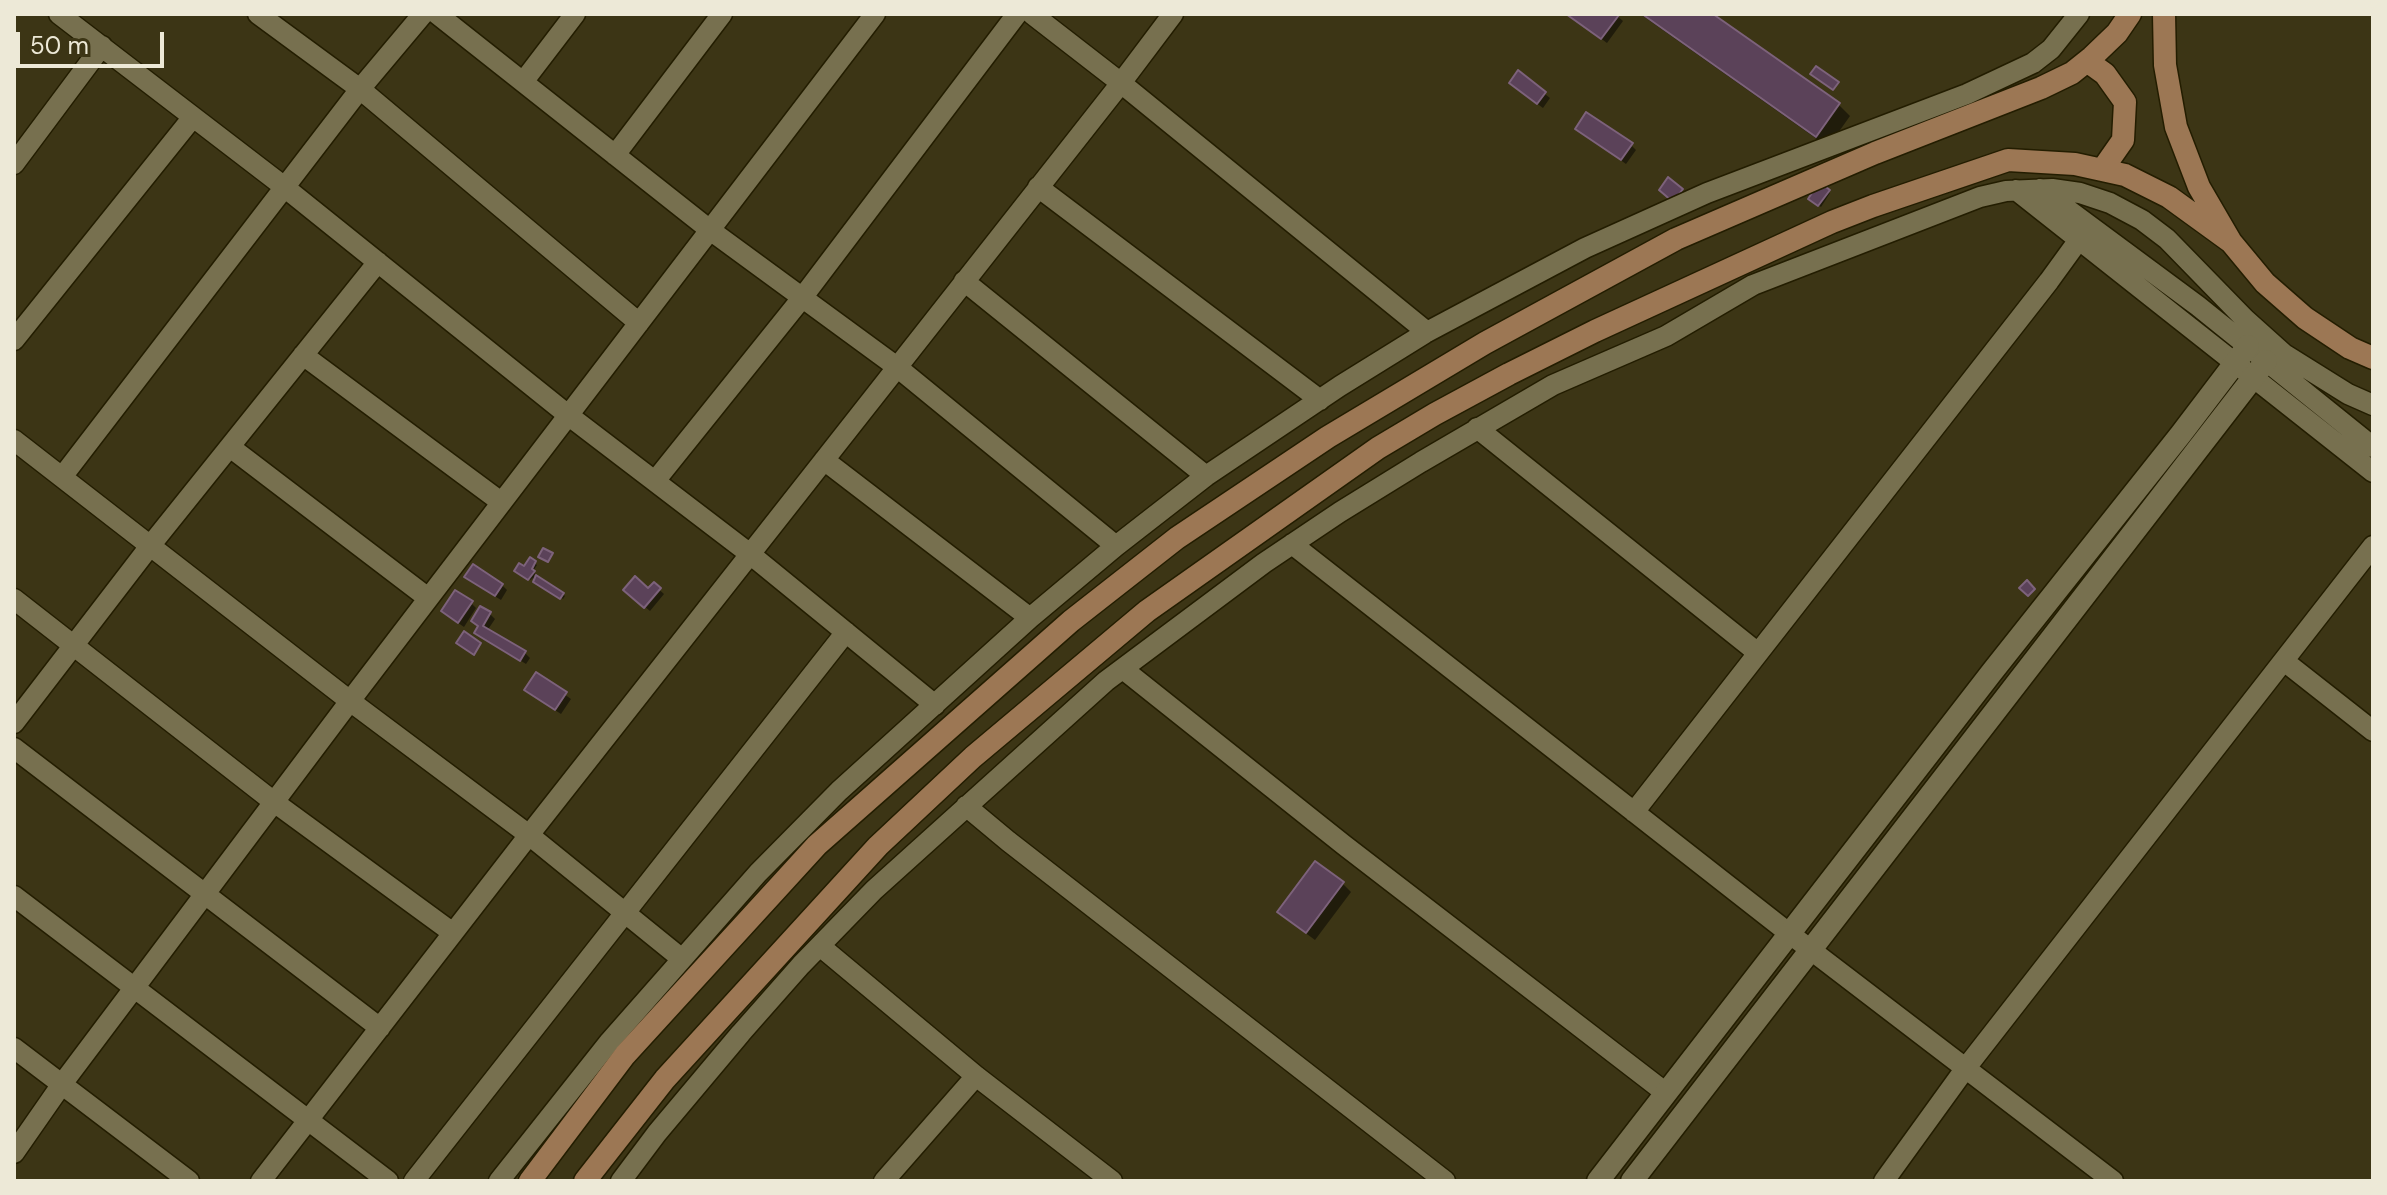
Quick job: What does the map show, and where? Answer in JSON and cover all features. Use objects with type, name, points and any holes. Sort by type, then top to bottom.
[{"type":"main road","points":[[530,1181],[625,1055],[817,845],[1071,621],[1177,538],[1328,437],[1485,343],[1676,239],[2072,73],[2117,33],[2130,14]]},
{"type":"main road","points":[[2164,14],[2165,65],[2176,127],[2199,187],[2231,242],[2265,283],[2305,318],[2350,348],[2373,358]]},
{"type":"main road","points":[[2087,61],[2105,74],[2125,102],[2123,140],[2102,170]]},
{"type":"main road","points":[[585,1181],[676,1067],[878,846],[973,757],[1147,611],[1378,448],[1509,374],[1595,331],[1832,222],[2008,160],[2075,164],[2125,175],[2169,197],[2231,242]]},
{"type":"street","points":[[59,14],[285,188],[568,415],[750,554],[935,705]]},
{"type":"street","points":[[258,14],[360,89],[639,323]]},
{"type":"street","points":[[62,477],[360,89],[423,14]]},
{"type":"street","points":[[437,14],[710,230],[897,367],[1116,546]]},
{"type":"street","points":[[523,82],[575,14]]},
{"type":"street","points":[[615,155],[722,14]]},
{"type":"street","points":[[14,1153],[62,1084],[350,701],[875,14]]},
{"type":"street","points":[[655,481],[802,298],[1017,14]]},
{"type":"street","points":[[1032,14],[1427,332]]},
{"type":"street","points":[[261,1181],[1173,14]]},
{"type":"street","points":[[499,1181],[610,1041],[758,873],[839,791],[1030,618],[1206,476],[1427,332],[1585,248],[1707,193],[1967,94],[2033,63],[2051,49],[2079,14]]},
{"type":"street","points":[[14,164],[102,46]]},
{"type":"street","points":[[14,340],[193,117]]},
{"type":"street","points":[[1038,187],[1320,400]]},
{"type":"street","points":[[2040,189],[2198,306],[2250,362],[2373,472]]},
{"type":"street","points":[[621,1181],[741,1033],[874,890],[1123,669],[1292,544],[1477,428],[1553,385],[1666,336],[1753,285],[1980,197],[2040,189],[2080,193],[2110,203],[2142,220],[2167,239],[2284,354],[2348,394],[2373,405]]},
{"type":"street","points":[[2016,190],[2078,241],[2373,447]]},
{"type":"street","points":[[1634,812],[2078,241]]},
{"type":"street","points":[[14,723],[150,546],[378,262]]},
{"type":"street","points":[[964,281],[1206,476]]},
{"type":"street","points":[[303,355],[501,502]]},
{"type":"street","points":[[1598,1181],[1992,672],[2250,362]]},
{"type":"street","points":[[1632,1181],[2250,362]]},
{"type":"street","points":[[1477,428],[1758,653]]},
{"type":"street","points":[[14,440],[350,701],[529,835],[682,959]]},
{"type":"street","points":[[230,447],[428,598]]},
{"type":"street","points":[[824,460],[1030,618]]},
{"type":"street","points":[[1292,544],[1790,934],[2113,1181]]},
{"type":"street","points":[[1884,1181],[1965,1069],[2373,546]]},
{"type":"street","points":[[14,599],[274,802],[453,933]]},
{"type":"street","points":[[414,1181],[846,632]]},
{"type":"street","points":[[2284,661],[2373,731]]},
{"type":"street","points":[[1123,669],[1344,845],[1666,1093]]},
{"type":"street","points":[[14,748],[380,1028]]},
{"type":"street","points":[[966,806],[1445,1181]]},
{"type":"street","points":[[14,896],[388,1181]]},
{"type":"street","points":[[820,946],[976,1076],[1112,1181]]},
{"type":"street","points":[[14,1048],[189,1181]]},
{"type":"street","points":[[884,1181],[976,1076]]},
{"type":"building","points":[[1566,14],[1618,14],[1619,15],[1601,39]]},
{"type":"building","points":[[1642,14],[1713,14],[1840,103],[1816,137]]},
{"type":"building","points":[[1816,66],[1839,82],[1833,90],[1810,74]]},
{"type":"building","points":[[1518,70],[1546,92],[1537,104],[1509,83]]},
{"type":"building","points":[[1586,112],[1633,143],[1621,160],[1575,129]]},
{"type":"building","points":[[1668,177],[1683,189],[1673,202],[1659,190]]},
{"type":"building","points":[[1819,182],[1830,190],[1818,206],[1808,199]]},
{"type":"building","points":[[543,548],[553,553],[548,562],[538,557]]},
{"type":"building","points":[[530,557],[536,561],[532,569],[535,571],[528,580],[514,571],[519,563],[524,566]]},
{"type":"building","points":[[473,564],[503,584],[495,596],[464,577]]},
{"type":"building","points":[[536,575],[564,593],[560,599],[533,582]]},
{"type":"building","points":[[635,576],[648,588],[654,582],[661,588],[644,608],[623,590]]},
{"type":"building","points":[[2027,580],[2035,589],[2028,596],[2019,588]]},
{"type":"building","points":[[455,590],[473,601],[458,623],[441,611]]},
{"type":"building","points":[[480,606],[491,612],[483,626],[526,651],[520,661],[474,633],[478,626],[471,621]]},
{"type":"building","points":[[464,631],[481,643],[474,655],[456,643]]},
{"type":"building","points":[[536,672],[567,692],[555,710],[524,690]]},
{"type":"building","points":[[1315,861],[1344,882],[1306,933],[1277,912]]}]
